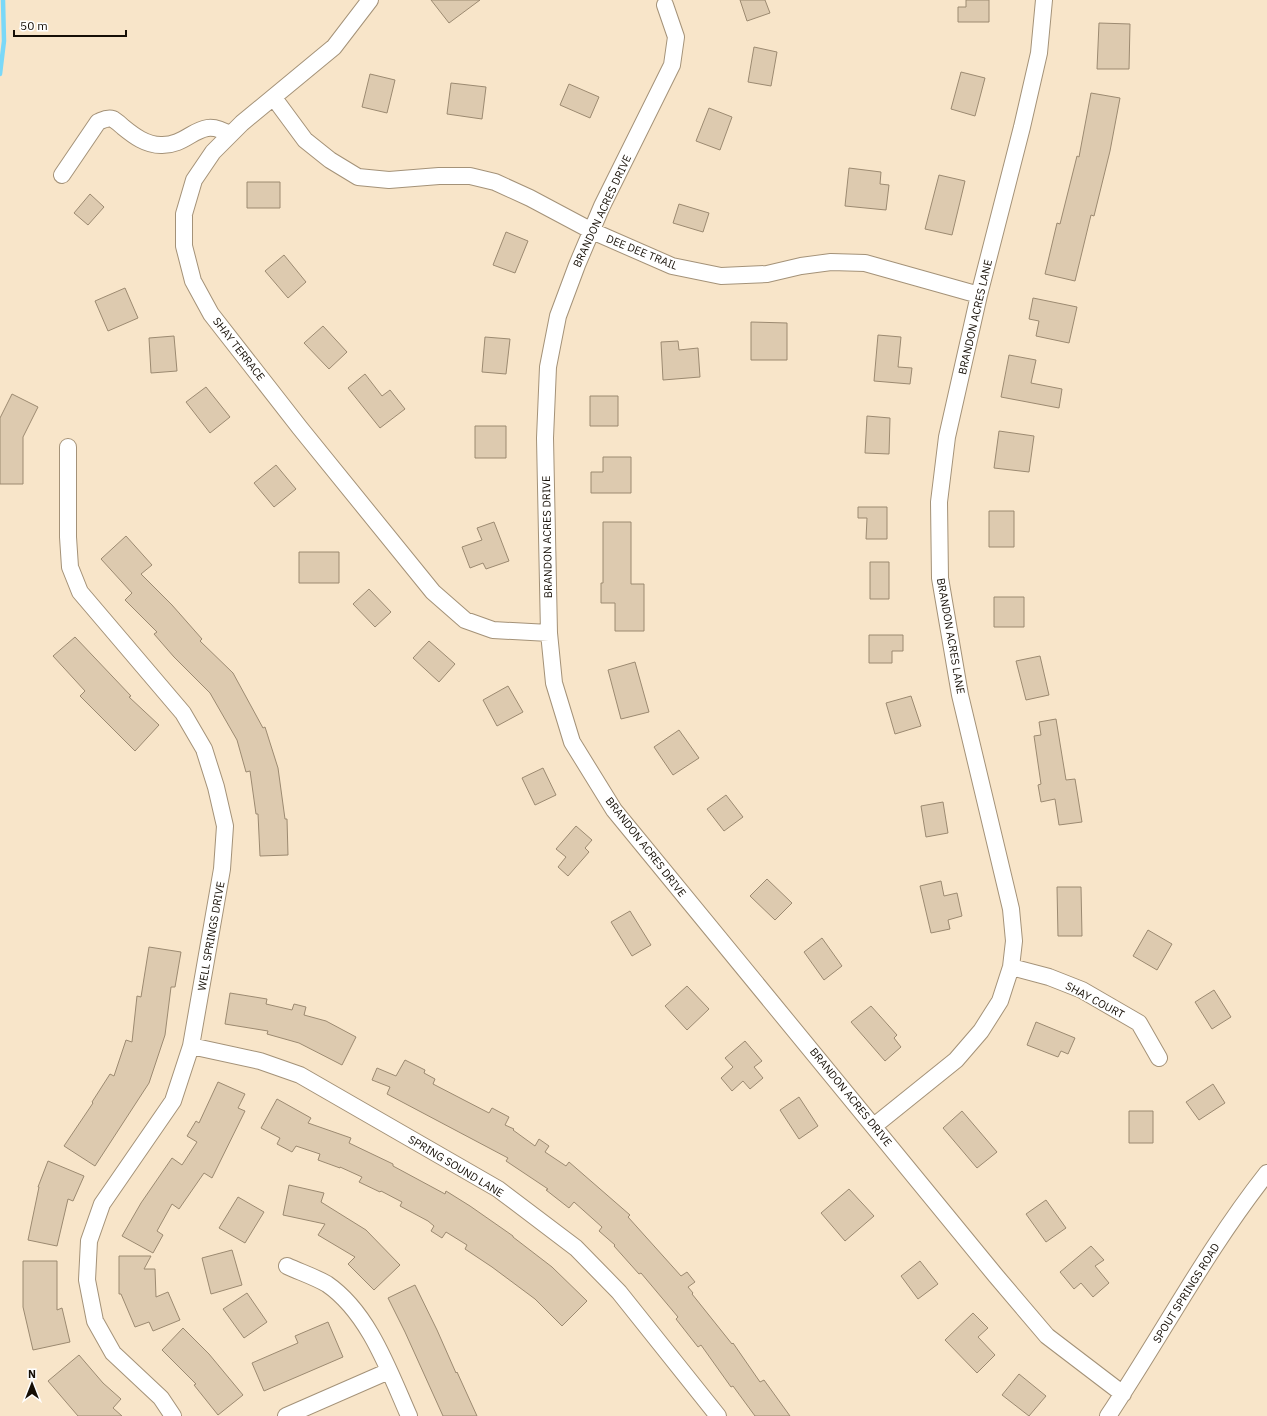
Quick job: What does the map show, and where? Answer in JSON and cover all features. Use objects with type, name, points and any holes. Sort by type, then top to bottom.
[{"type":"street","name":"SHAY TERRACE","points":[[370,0],[334,47],[242,123],[213,152],[194,180],[184,214],[184,246],[193,281],[211,314],[433,592],[465,620],[493,630],[549,633]]},
{"type":"street","name":"BRANDON ACRES LANE","points":[[874,1126],[956,1060],[981,1031],[1000,1001],[1011,967],[1014,941],[1011,909],[960,695],[940,578],[939,502],[947,437],[979,295],[1022,128],[1039,53],[1044,0]]},
{"type":"street","name":"BRANDON ACRES DRIVE","points":[[665,5],[676,37],[672,65],[602,206],[577,264],[558,316],[548,367],[545,438],[549,633],[554,683],[572,742],[614,810],[996,1276],[1047,1336],[1123,1394]]},
{"type":"street","name":"DEE DEE TRAIL","points":[[274,98],[305,140],[330,160],[358,177],[389,180],[439,176],[470,176],[495,182],[530,198],[592,231],[672,266],[721,276],[766,274],[801,266],[831,262],[865,263],[979,295]]},
{"type":"street","points":[[62,175],[98,122],[106,118],[113,119],[137,138],[148,143],[161,145],[177,143],[209,127],[217,128],[230,135]]},
{"type":"street","name":"WELL SPRINGS DRIVE","points":[[68,447],[68,537],[70,567],[80,592],[183,713],[204,749],[216,787],[225,826],[222,869],[191,1046],[173,1100],[102,1204],[89,1241],[88,1249],[87,1280],[95,1321],[113,1354],[161,1398],[173,1416]]},
{"type":"street","name":"SHAY COURT","points":[[1011,967],[1049,977],[1082,990],[1139,1023],[1159,1058]]},
{"type":"street","name":"SPRING SOUND LANE","points":[[191,1046],[260,1061],[300,1075],[498,1189],[576,1248],[619,1292],[718,1416]]},
{"type":"street","name":"SPOUT SPRINGS ROAD","points":[[1108,1416],[1196,1275],[1267,1173]]},
{"type":"street","points":[[287,1266],[326,1284],[352,1306],[371,1335],[409,1416]]},
{"type":"street","points":[[286,1416],[389,1371]]},
{"type":"building","points":[[431,0],[480,0],[449,23]]},
{"type":"building","points":[[740,0],[765,0],[770,13],[747,21]]},
{"type":"building","points":[[966,0],[989,0],[989,22],[958,22],[958,7],[966,7]]},
{"type":"building","points":[[1099,23],[1130,24],[1129,69],[1097,69]]},
{"type":"building","points":[[754,47],[777,52],[771,86],[748,82]]},
{"type":"building","points":[[961,72],[985,78],[975,116],[951,109]]},
{"type":"building","points":[[370,74],[395,80],[387,113],[362,107]]},
{"type":"building","points":[[451,83],[486,87],[482,119],[447,114]]},
{"type":"building","points":[[569,84],[599,97],[590,118],[560,105]]},
{"type":"building","points":[[1091,93],[1120,98],[1110,151],[1094,216],[1091,215],[1075,281],[1045,274],[1057,223],[1060,224],[1077,156],[1079,157]]},
{"type":"building","points":[[709,108],[732,117],[720,150],[696,141]]},
{"type":"building","points":[[849,168],[881,172],[880,184],[889,185],[886,210],[845,206]]},
{"type":"building","points":[[939,175],[965,181],[952,235],[925,229]]},
{"type":"building","points":[[247,182],[280,182],[280,208],[247,208]]},
{"type":"building","points":[[90,194],[104,207],[88,225],[74,213]]},
{"type":"building","points":[[679,204],[709,213],[703,232],[673,223]]},
{"type":"building","points":[[506,232],[528,241],[515,273],[493,265]]},
{"type":"building","points":[[284,255],[306,282],[288,298],[265,271]]},
{"type":"building","points":[[125,288],[138,318],[108,331],[95,301]]},
{"type":"building","points":[[1033,298],[1077,307],[1069,343],[1036,336],[1039,321],[1029,319]]},
{"type":"building","points":[[751,322],[787,323],[787,360],[751,360]]},
{"type":"building","points":[[323,326],[347,352],[329,369],[304,343]]},
{"type":"building","points":[[878,335],[901,337],[898,367],[912,368],[910,384],[874,381]]},
{"type":"building","points":[[174,336],[177,371],[151,373],[149,338]]},
{"type":"building","points":[[485,337],[510,339],[506,374],[482,372]]},
{"type":"building","points":[[678,341],[679,350],[698,348],[700,377],[663,380],[661,342]]},
{"type":"building","points":[[1009,355],[1036,360],[1031,383],[1062,389],[1059,408],[1001,397]]},
{"type":"building","points":[[365,374],[382,396],[390,390],[405,409],[380,428],[348,388]]},
{"type":"building","points":[[206,387],[230,417],[210,433],[186,402]]},
{"type":"building","points":[[12,394],[38,407],[23,437],[23,484],[0,484],[0,418]]},
{"type":"building","points":[[590,396],[618,396],[618,426],[590,426]]},
{"type":"building","points":[[867,416],[890,418],[889,454],[865,453]]},
{"type":"building","points":[[475,426],[506,426],[506,458],[475,458]]},
{"type":"building","points":[[999,431],[1034,436],[1029,472],[994,468]]},
{"type":"building","points":[[603,457],[631,457],[631,493],[591,493],[591,472],[603,472]]},
{"type":"building","points":[[276,465],[296,489],[274,507],[254,483]]},
{"type":"building","points":[[858,507],[887,507],[887,539],[866,539],[867,518],[858,518]]},
{"type":"building","points":[[989,511],[1014,511],[1014,547],[989,547]]},
{"type":"building","points":[[494,522],[509,561],[486,569],[483,563],[470,568],[462,547],[482,540],[477,528]]},
{"type":"building","points":[[603,522],[631,522],[631,584],[644,584],[644,631],[615,631],[615,603],[601,603],[601,583],[603,583]]},
{"type":"building","points":[[126,536],[152,565],[141,574],[172,605],[202,639],[200,641],[233,673],[263,728],[265,727],[278,768],[285,819],[287,819],[288,855],[260,856],[258,814],[256,814],[250,771],[246,772],[237,740],[210,693],[174,657],[154,634],[157,632],[125,600],[132,593],[101,559]]},
{"type":"building","points":[[299,552],[339,552],[339,583],[299,583]]},
{"type":"building","points":[[870,562],[889,562],[889,599],[870,599]]},
{"type":"building","points":[[369,589],[391,612],[375,627],[353,604]]},
{"type":"building","points":[[994,597],[1024,597],[1024,627],[994,627]]},
{"type":"building","points":[[869,635],[903,635],[903,651],[892,651],[892,663],[869,663]]},
{"type":"building","points":[[75,637],[131,696],[129,697],[159,725],[135,751],[80,696],[85,691],[53,656]]},
{"type":"building","points":[[429,641],[455,664],[439,682],[413,658]]},
{"type":"building","points":[[1040,656],[1049,695],[1026,700],[1016,661]]},
{"type":"building","points":[[635,662],[649,712],[621,719],[608,670]]},
{"type":"building","points":[[508,686],[523,712],[497,726],[483,700]]},
{"type":"building","points":[[911,696],[921,726],[895,734],[886,703]]},
{"type":"building","points":[[1056,719],[1066,780],[1075,779],[1082,822],[1059,825],[1055,799],[1041,802],[1038,785],[1041,784],[1034,736],[1041,735],[1039,722]]},
{"type":"building","points":[[679,730],[699,758],[673,775],[654,747]]},
{"type":"building","points":[[543,768],[556,795],[535,805],[522,778]]},
{"type":"building","points":[[726,795],[743,817],[724,831],[707,809]]},
{"type":"building","points":[[943,802],[948,833],[926,837],[921,806]]},
{"type":"building","points":[[576,826],[592,840],[585,848],[589,852],[568,876],[558,867],[566,857],[556,849]]},
{"type":"building","points":[[767,879],[792,903],[775,920],[750,896]]},
{"type":"building","points":[[941,881],[944,896],[957,893],[962,916],[948,920],[950,929],[931,933],[920,886]]},
{"type":"building","points":[[1057,887],[1081,887],[1082,936],[1058,936]]},
{"type":"building","points":[[630,911],[651,945],[632,956],[611,922]]},
{"type":"building","points":[[1148,930],[1172,944],[1157,970],[1133,956]]},
{"type":"building","points":[[822,938],[842,966],[824,980],[804,952]]},
{"type":"building","points":[[149,947],[181,952],[175,987],[171,987],[165,1035],[149,1083],[95,1166],[64,1146],[93,1103],[92,1102],[110,1074],[114,1076],[126,1040],[132,1042],[137,996],[141,997]]},
{"type":"building","points":[[687,986],[709,1009],[687,1030],[665,1006]]},
{"type":"building","points":[[1214,990],[1231,1017],[1212,1029],[1195,1002]]},
{"type":"building","points":[[230,993],[267,999],[266,1004],[292,1010],[294,1004],[306,1007],[304,1015],[326,1021],[356,1037],[342,1065],[299,1043],[267,1034],[268,1031],[225,1024]]},
{"type":"building","points":[[871,1006],[897,1035],[894,1038],[901,1047],[885,1061],[851,1022]]},
{"type":"building","points":[[1036,1022],[1075,1038],[1068,1054],[1061,1051],[1058,1057],[1027,1045]]},
{"type":"building","points":[[745,1041],[762,1061],[754,1067],[763,1078],[750,1089],[743,1081],[732,1091],[721,1078],[733,1067],[725,1058]]},
{"type":"building","points":[[405,1060],[425,1070],[424,1073],[435,1079],[433,1084],[489,1113],[492,1108],[509,1117],[505,1125],[514,1129],[513,1130],[535,1146],[539,1139],[549,1146],[545,1152],[566,1166],[569,1162],[630,1215],[628,1217],[681,1276],[687,1272],[695,1282],[688,1287],[693,1293],[692,1294],[732,1344],[733,1343],[760,1382],[764,1380],[790,1416],[755,1416],[733,1386],[731,1387],[701,1345],[698,1347],[676,1319],[678,1317],[641,1273],[639,1274],[614,1246],[615,1245],[599,1231],[602,1227],[574,1202],[569,1208],[546,1190],[548,1189],[506,1161],[508,1158],[387,1094],[390,1087],[372,1080],[377,1068],[396,1076]]},
{"type":"building","points":[[218,1082],[245,1094],[238,1108],[245,1111],[212,1178],[204,1173],[179,1209],[172,1204],[157,1231],[163,1235],[153,1253],[122,1236],[141,1203],[172,1158],[182,1165],[197,1142],[187,1136],[196,1121],[199,1123]]},
{"type":"building","points":[[1213,1084],[1225,1103],[1199,1120],[1186,1102]]},
{"type":"building","points":[[799,1097],[818,1126],[799,1139],[780,1110]]},
{"type":"building","points":[[277,1099],[311,1118],[308,1123],[351,1138],[349,1143],[393,1164],[393,1166],[445,1194],[446,1191],[470,1206],[513,1236],[552,1267],[587,1301],[562,1326],[535,1299],[465,1249],[467,1245],[446,1232],[442,1238],[431,1231],[434,1226],[428,1221],[400,1206],[402,1202],[359,1182],[362,1177],[340,1167],[318,1160],[320,1154],[296,1146],[292,1152],[277,1144],[280,1138],[261,1128]]},
{"type":"building","points":[[962,1111],[997,1152],[977,1168],[943,1128]]},
{"type":"building","points":[[1129,1111],[1153,1111],[1153,1143],[1129,1143]]},
{"type":"building","points":[[48,1161],[84,1176],[73,1201],[68,1199],[57,1246],[28,1240],[38,1187]]},
{"type":"building","points":[[289,1185],[324,1193],[321,1202],[366,1230],[400,1265],[374,1290],[348,1264],[355,1257],[318,1235],[325,1224],[283,1215]]},
{"type":"building","points":[[849,1189],[874,1216],[845,1241],[821,1213]]},
{"type":"building","points":[[238,1197],[264,1212],[245,1243],[219,1228]]},
{"type":"building","points":[[1046,1200],[1066,1228],[1046,1242],[1026,1214]]},
{"type":"building","points":[[1091,1246],[1104,1260],[1095,1266],[1109,1283],[1093,1297],[1081,1283],[1074,1289],[1060,1272]]},
{"type":"building","points":[[232,1250],[242,1285],[211,1294],[202,1258]]},
{"type":"building","points":[[119,1256],[151,1256],[144,1269],[155,1269],[156,1297],[168,1292],[180,1320],[153,1331],[149,1322],[135,1327],[121,1294],[119,1294]]},
{"type":"building","points":[[23,1261],[57,1261],[57,1310],[62,1308],[70,1342],[33,1350],[23,1307]]},
{"type":"building","points":[[920,1261],[938,1284],[918,1299],[901,1276]]},
{"type":"building","points":[[415,1285],[477,1416],[443,1416],[388,1298]]},
{"type":"building","points":[[247,1293],[267,1322],[244,1338],[223,1309]]},
{"type":"building","points":[[973,1313],[988,1328],[978,1337],[995,1355],[977,1373],[945,1340]]},
{"type":"building","points":[[328,1322],[343,1357],[264,1391],[252,1363],[298,1343],[295,1336]]},
{"type":"building","points":[[183,1328],[209,1354],[243,1395],[218,1415],[194,1385],[196,1384],[162,1350]]},
{"type":"building","points":[[79,1355],[103,1383],[121,1399],[113,1408],[122,1416],[78,1416],[48,1381]]},
{"type":"building","points":[[1019,1374],[1046,1396],[1029,1416],[1002,1395]]},
{"type":"waterway","points":[[0,74],[4,41],[3,0]]}]
